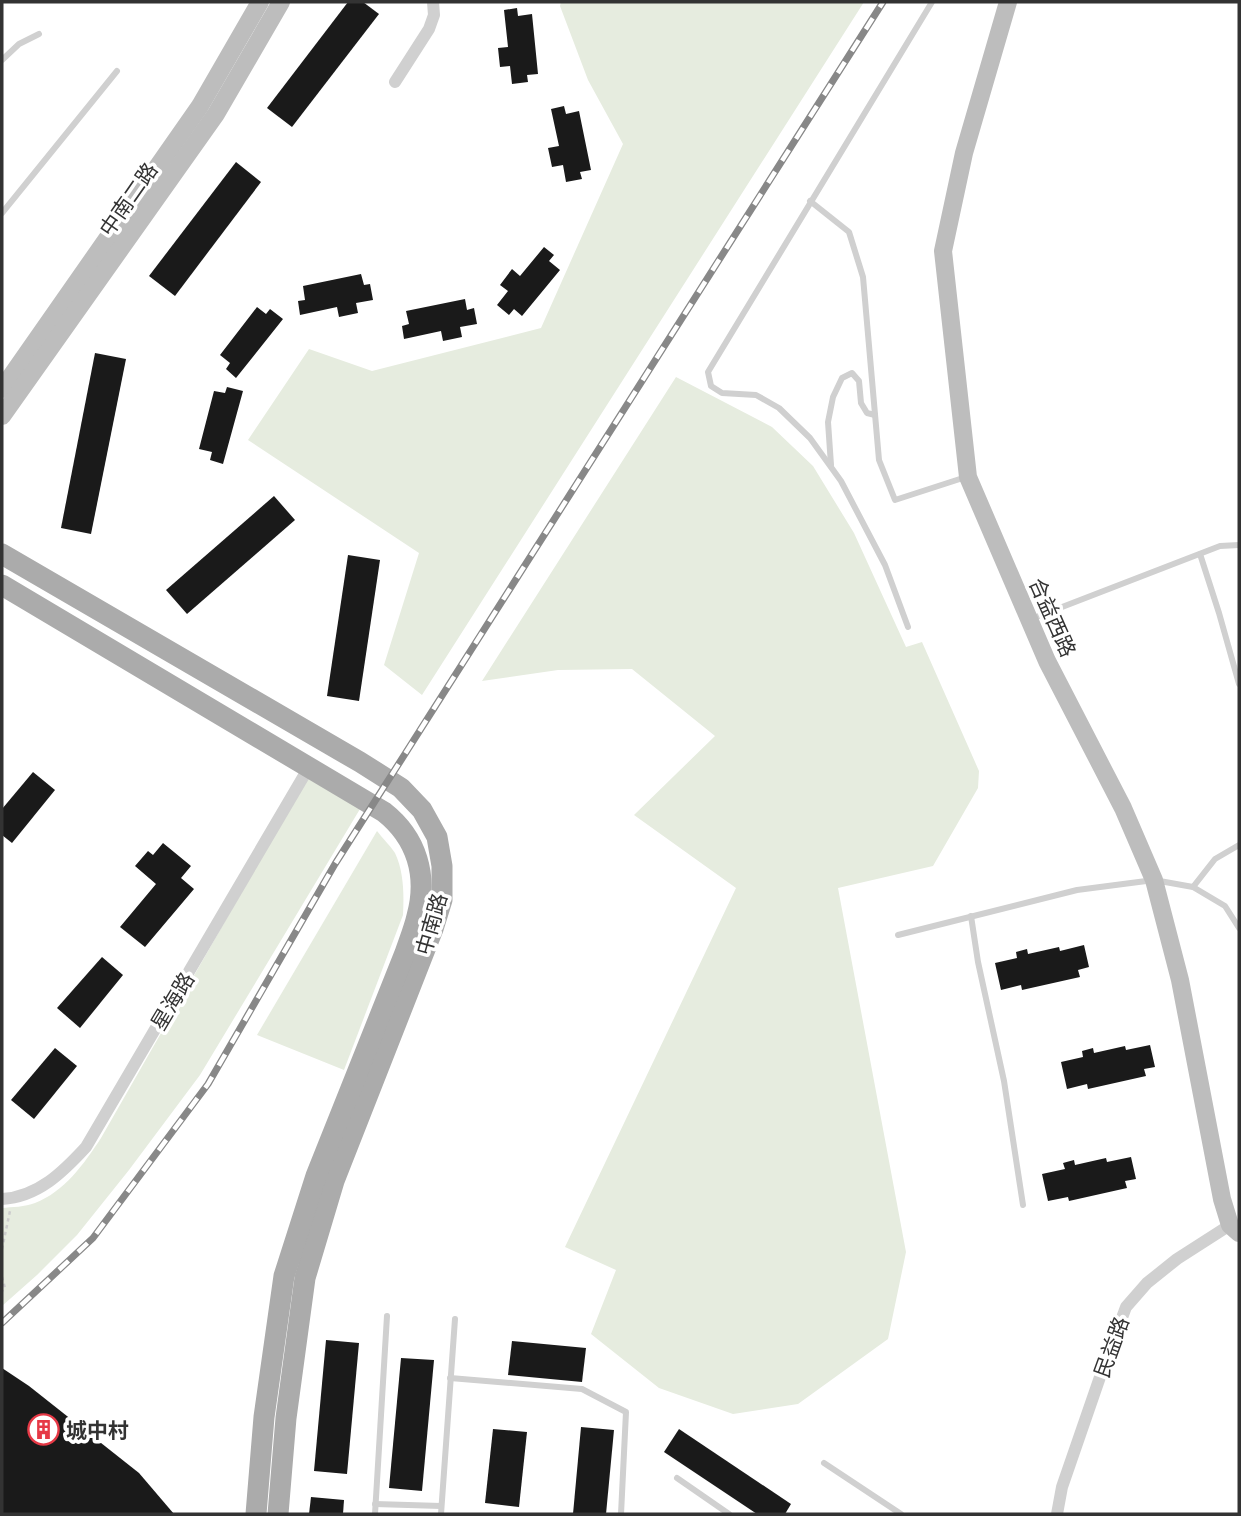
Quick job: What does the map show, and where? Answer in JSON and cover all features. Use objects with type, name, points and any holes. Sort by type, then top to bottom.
[{"type":"main road","name":"中南路","points":[[2,554],[401,788],[422,810],[436,837],[442,866],[442,900],[334,1181],[305,1278],[286,1418],[278,1514]]},
{"type":"main road","name":"中南路","points":[[2,585],[384,812],[398,823],[415,851],[420,869],[418,916],[316,1176],[284,1276],[264,1417],[256,1514]]},
{"type":"street","name":"中南二路","points":[[2,389],[200,106],[260,2]]},
{"type":"street","name":"中南二路","points":[[2,416],[216,114],[281,2]]},
{"type":"street","points":[[395,82],[429,29],[435,15],[433,2]]},
{"type":"street","name":"合益西路","points":[[1008,2],[964,153],[943,251],[968,477],[1047,661],[1124,808],[1154,880],[1180,980],[1222,1199],[1235,1229]]},
{"type":"street","name":"星海路","points":[[8,1198],[40,1188],[62,1173],[86,1147],[309,767]]},
{"type":"street","name":"民益路","points":[[1057,1514],[1062,1487],[1126,1307],[1147,1283],[1177,1259],[1235,1229]]},
{"type":"lane","points":[[908,627],[885,565],[841,481],[810,438],[779,408],[757,395],[722,393],[711,386],[708,372],[932,2]]},
{"type":"lane","points":[[2,60],[19,44],[40,34]]},
{"type":"lane","points":[[2,213],[117,71]]},
{"type":"lane","points":[[810,201],[849,232],[863,276],[879,460],[895,500],[968,477]]},
{"type":"lane","points":[[831,467],[828,422],[833,397],[842,378],[852,373],[859,381],[861,403],[867,413],[875,415]]},
{"type":"lane","points":[[1029,619],[1220,546],[1239,545]]},
{"type":"lane","points":[[1200,554],[1239,684]]},
{"type":"lane","points":[[1193,887],[1215,859],[1239,845]]},
{"type":"lane","points":[[898,935],[1077,890],[1154,880],[1193,887],[1225,906],[1239,928]]},
{"type":"lane","points":[[971,916],[978,962],[1004,1081],[1023,1205]]},
{"type":"lane","points":[[374,1514],[387,1316]]},
{"type":"lane","points":[[441,1514],[455,1319]]},
{"type":"lane","points":[[450,1378],[582,1389],[626,1412],[621,1514]]},
{"type":"lane","points":[[824,1463],[901,1514]]},
{"type":"lane","points":[[677,1478],[729,1514]]},
{"type":"lane","points":[[375,1504],[441,1506]]},
{"type":"path","points":[[2,1249],[8,1198]]},
{"type":"path","points":[[2,1276],[5,1288],[2,1291]]},
{"type":"shaded area","points":[[561,2],[864,2],[422,695],[384,665],[419,553],[248,440],[309,349],[372,371],[541,328],[623,144],[588,80],[560,6]]},
{"type":"shaded area","points":[[676,377],[772,427],[813,466],[854,533],[906,647],[922,642],[979,771],[978,788],[933,866],[838,888],[906,1252],[888,1339],[798,1404],[733,1414],[659,1388],[591,1334],[616,1270],[565,1247],[736,888],[634,815],[715,736],[632,669],[558,670],[482,681]]},
{"type":"shaded area","points":[[307,778],[360,809],[200,1075],[77,1235],[2,1306],[2,1208],[27,1205],[45,1198],[64,1184],[88,1158]]},
{"type":"shaded area","points":[[377,831],[398,860],[403,884],[403,915],[344,1070],[257,1035]]},
{"type":"building","points":[[348,2],[363,2],[379,14],[292,127],[267,108]]},
{"type":"building","points":[[517,8],[518,16],[532,14],[538,74],[527,75],[528,82],[512,84],[510,66],[500,67],[498,48],[508,47],[504,10]]},
{"type":"building","points":[[564,106],[566,114],[579,111],[591,170],[580,172],[582,179],[566,182],[563,165],[552,167],[548,148],[559,146],[551,109]]},
{"type":"building","points":[[236,162],[261,182],[175,296],[149,276]]},
{"type":"building","points":[[544,247],[554,255],[549,261],[560,270],[522,316],[514,309],[509,315],[497,305],[508,291],[500,285],[512,269],[520,276]]},
{"type":"building","points":[[361,274],[364,285],[370,284],[373,300],[356,303],[358,313],[339,317],[337,307],[300,315],[298,301],[305,300],[303,286]]},
{"type":"building","points":[[465,299],[467,310],[474,308],[477,324],[460,327],[462,337],[443,341],[441,331],[404,339],[402,326],[409,324],[406,311]]},
{"type":"building","points":[[257,307],[266,314],[270,309],[283,319],[236,378],[226,369],[230,363],[220,355]]},
{"type":"building","points":[[95,353],[126,359],[91,534],[61,528]]},
{"type":"building","points":[[227,387],[243,391],[223,464],[210,460],[212,452],[199,449],[214,391],[225,393]]},
{"type":"building","points":[[274,496],[295,520],[187,614],[166,590]]},
{"type":"building","points":[[348,555],[380,560],[359,701],[327,696]]},
{"type":"building","points":[[33,772],[55,790],[12,843],[2,835],[2,809]]},
{"type":"building","points":[[163,843],[191,866],[181,878],[194,889],[145,947],[120,927],[156,884],[135,866],[148,851],[153,855]]},
{"type":"building","points":[[1084,945],[1089,967],[1078,970],[1080,977],[1022,990],[1021,985],[1001,990],[995,963],[1017,958],[1016,952],[1027,949],[1028,954],[1059,947],[1060,951]]},
{"type":"building","points":[[102,957],[123,975],[80,1028],[57,1008]]},
{"type":"building","points":[[1150,1045],[1155,1067],[1144,1069],[1146,1076],[1088,1089],[1087,1084],[1067,1089],[1061,1062],[1083,1057],[1082,1051],[1093,1048],[1094,1053],[1125,1046],[1126,1050]]},
{"type":"building","points":[[55,1048],[77,1066],[34,1119],[11,1100]]},
{"type":"building","points":[[1131,1157],[1136,1179],[1125,1181],[1127,1188],[1069,1201],[1068,1197],[1048,1201],[1042,1174],[1065,1169],[1063,1163],[1074,1160],[1075,1165],[1106,1158],[1107,1162]]},
{"type":"building","points":[[326,1340],[359,1343],[347,1474],[314,1471]]},
{"type":"building","points":[[512,1341],[586,1348],[582,1382],[508,1375]]},
{"type":"building","points":[[401,1358],[434,1360],[422,1491],[389,1488]]},
{"type":"building","name":"城中村","points":[[2,1368],[29,1386],[139,1473],[174,1514],[2,1514]]},
{"type":"building","points":[[581,1427],[614,1430],[606,1514],[573,1514]]},
{"type":"building","points":[[493,1429],[527,1432],[519,1507],[485,1503]]},
{"type":"building","points":[[679,1429],[791,1504],[785,1514],[757,1514],[664,1452]]},
{"type":"building","points":[[311,1497],[344,1500],[343,1514],[309,1514]]},
{"type":"railway","points":[[2,1323],[93,1238],[208,1084],[335,864],[883,2]]},
{"type":"place","name":"城中村","points":[[43,1430]]}]
